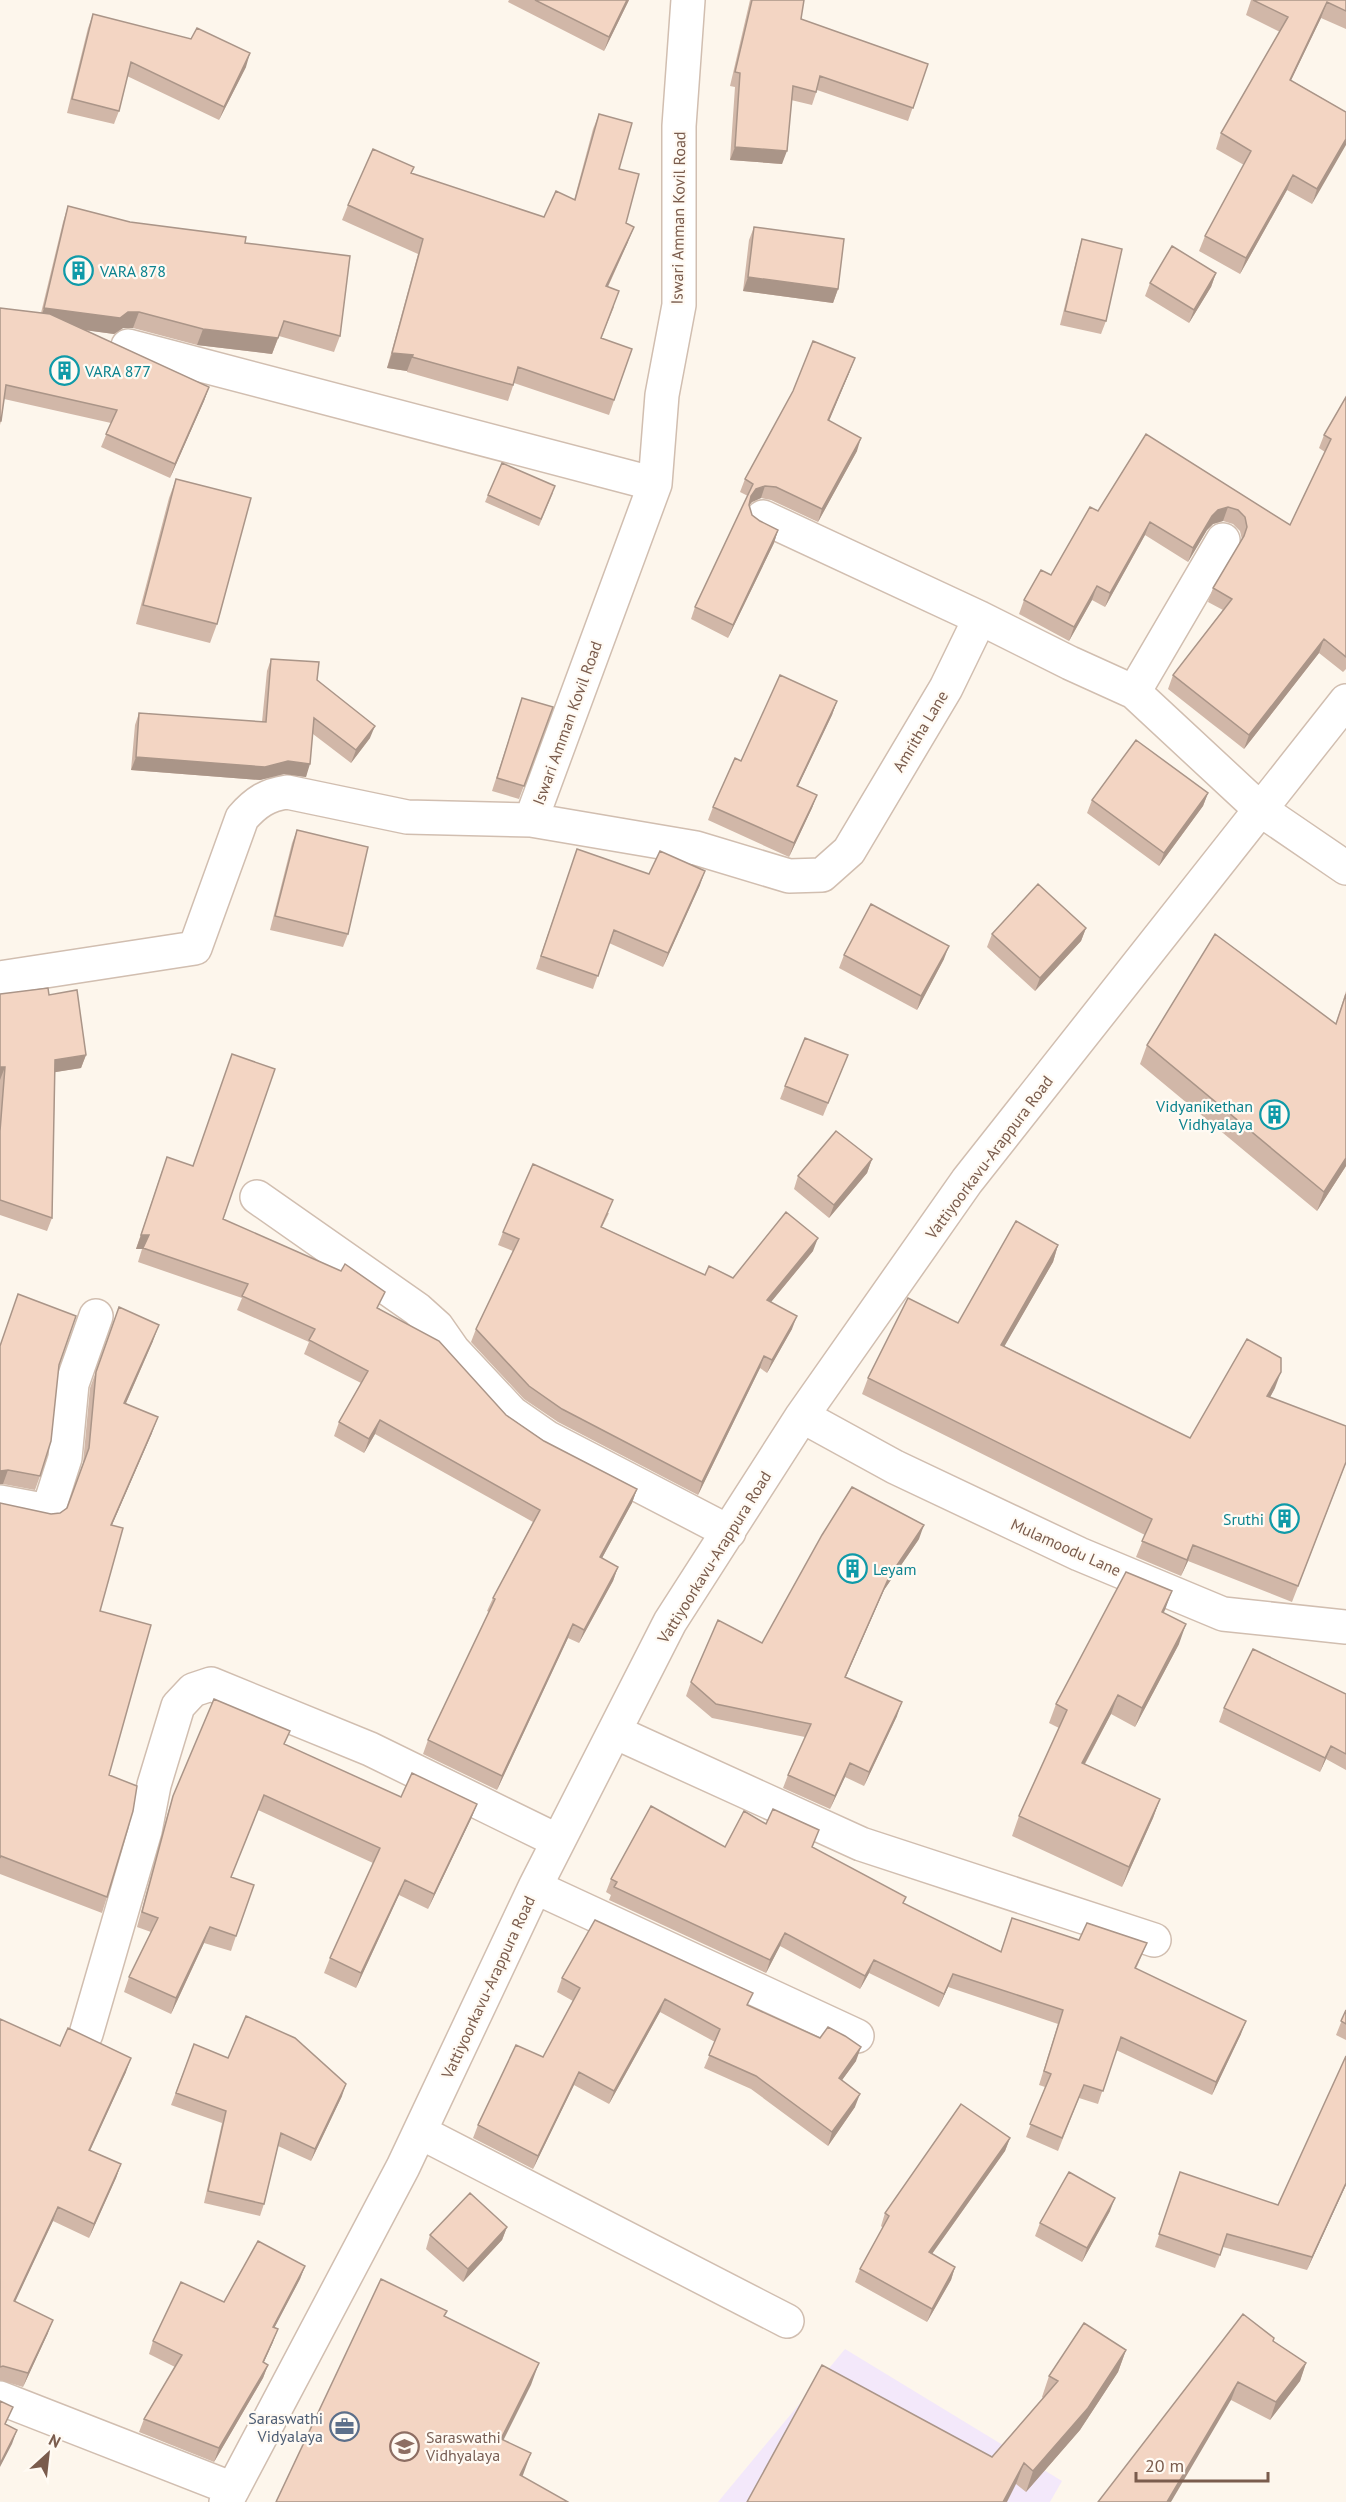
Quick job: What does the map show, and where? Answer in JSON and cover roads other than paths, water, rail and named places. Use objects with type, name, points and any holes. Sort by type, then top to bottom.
[{"type":"street","name":"Iswari Amman Kovil Road","points":[[0,978],[195,948],[242,818],[254,804],[271,794],[287,792],[407,817],[531,820],[655,484],[662,395],[679,305],[679,126],[687,0]]},
{"type":"street","points":[[128,346],[655,484]]},
{"type":"street","points":[[763,517],[1134,692],[1261,810],[1346,868]]},
{"type":"street","points":[[1134,692],[1223,540]]},
{"type":"street","name":"Amritha Lane","points":[[531,820],[696,848],[789,876],[822,875],[849,851],[946,688],[980,618]]},
{"type":"street","name":"Vattiyoorkavu-Arappura Road","points":[[229,2495],[403,2167],[535,1887],[670,1622],[802,1416],[967,1181],[1346,701]]},
{"type":"street","points":[[257,1197],[417,1309],[437,1327],[453,1350],[512,1413],[548,1438],[729,1532]]},
{"type":"street","points":[[0,1502],[48,1511],[64,1458],[72,1384],[96,1316]]},
{"type":"street","name":"Mulamoodu Lane","points":[[802,1416],[895,1467],[1079,1554],[1223,1614],[1346,1627]]},
{"type":"street","points":[[86,2034],[145,1831],[154,1785],[178,1706],[193,1690],[211,1684],[370,1749],[558,1841]]},
{"type":"street","points":[[615,1732],[861,1844],[1154,1940]]},
{"type":"street","points":[[535,1887],[857,2036]]},
{"type":"street","points":[[420,2132],[787,2320]]},
{"type":"street","points":[[0,2398],[229,2495]]},
{"type":"place","name":"VARA 878","points":[[79,271]]},
{"type":"place","name":"VARA 877","points":[[64,371]]},
{"type":"place","name":"Vidyanikethan Vidhyalaya","points":[[1274,1115]]},
{"type":"place","name":"Sruthi","points":[[1285,1519]]},
{"type":"place","name":"Leyam","points":[[852,1569]]},
{"type":"place","name":"Saraswathi Vidyalaya","points":[[344,2427]]},
{"type":"place","name":"Saraswathi Vidhyalaya","points":[[405,2446]]}]
